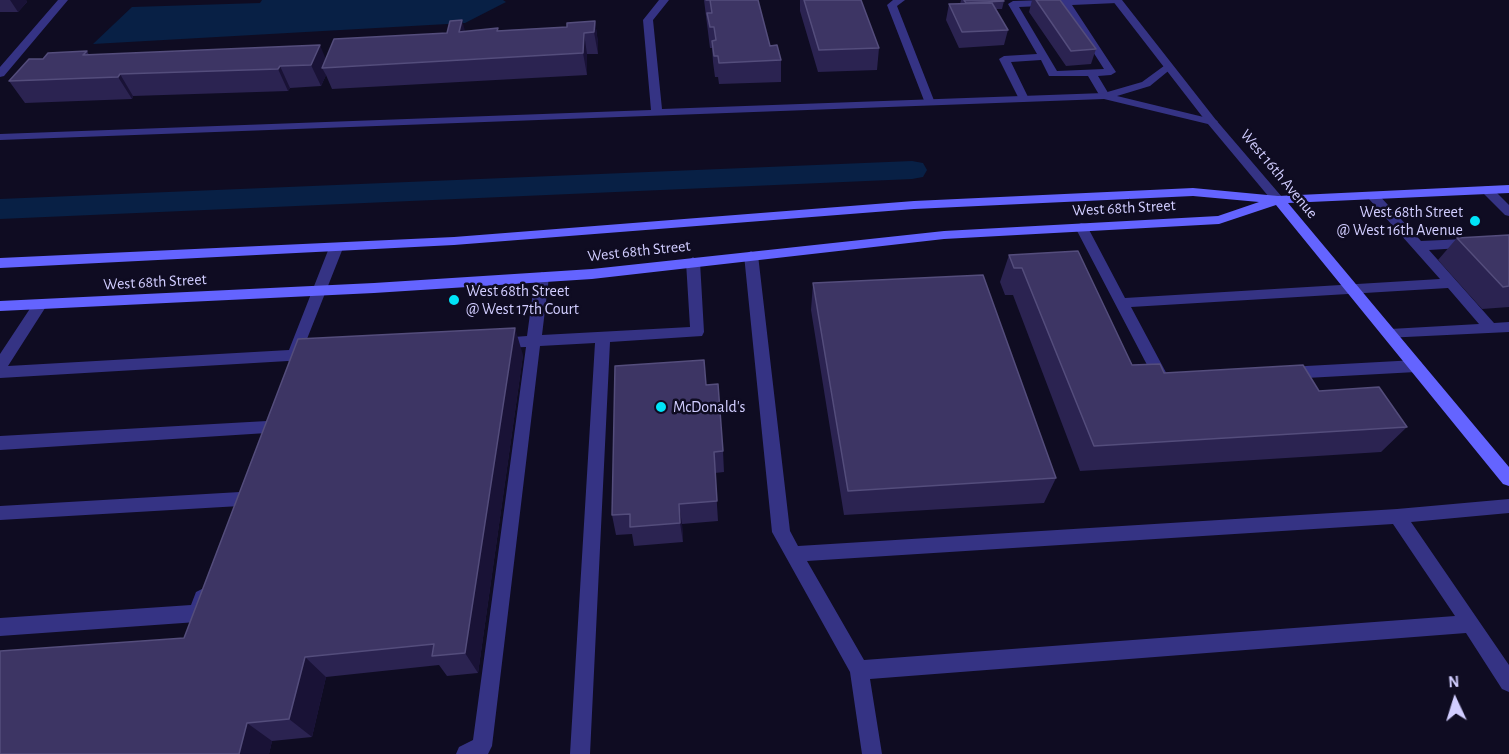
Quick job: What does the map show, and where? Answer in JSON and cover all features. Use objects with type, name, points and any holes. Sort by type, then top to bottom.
[{"type":"main road","name":"West 68th Street","points":[[0,263],[336,248],[562,234],[926,205],[1193,192],[1278,200],[1509,189]]},
{"type":"main road","name":"West 68th Street","points":[[0,306],[542,277],[944,235],[1219,220],[1278,200]]},
{"type":"main road","name":"West 16th Avenue","points":[[1278,200],[1509,478]]},
{"type":"street","points":[[0,74],[63,0]]},
{"type":"street","points":[[657,113],[648,20],[664,0]]},
{"type":"street","points":[[900,0],[892,5],[930,103]]},
{"type":"street","points":[[1066,2],[1111,72],[1053,74],[1013,4],[1117,0]]},
{"type":"street","name":"West 16th Avenue","points":[[1117,0],[1212,122],[1278,200]]},
{"type":"street","points":[[1024,99],[1004,59],[1044,57]]},
{"type":"street","points":[[0,137],[1105,96],[1146,84],[1168,66]]},
{"type":"street","points":[[1090,73],[1105,96],[1212,122]]},
{"type":"street","points":[[1487,190],[1509,212]]},
{"type":"street","points":[[1373,195],[1491,328]]},
{"type":"street","points":[[1081,226],[1161,380],[1173,379]]},
{"type":"street","points":[[1418,246],[1509,241]]},
{"type":"street","points":[[286,375],[336,248]]},
{"type":"street","points":[[751,255],[781,532],[859,670],[872,754]]},
{"type":"street","points":[[489,343],[697,332],[693,262]]},
{"type":"street","points":[[466,754],[482,746],[542,277]]},
{"type":"street","points":[[1121,303],[1451,283]]},
{"type":"street","points":[[0,366],[40,304]]},
{"type":"street","points":[[1390,334],[1509,327]]},
{"type":"street","points":[[580,754],[603,338]]},
{"type":"street","points":[[0,372],[328,353]]},
{"type":"street","points":[[1268,374],[1416,366]]},
{"type":"street","points":[[259,447],[275,406]]},
{"type":"street","points":[[0,443],[267,427]]},
{"type":"street","points":[[232,520],[248,478]]},
{"type":"street","points":[[0,513],[240,499]]},
{"type":"street","points":[[794,554],[1397,516],[1509,506]]},
{"type":"street","points":[[1397,516],[1509,682]]},
{"type":"street","points":[[0,627],[197,613],[209,582]]},
{"type":"street","points":[[859,670],[1471,624]]},
{"type":"water","points":[[262,0],[503,0],[506,2],[465,23],[93,44],[132,7],[260,3]]},
{"type":"building","points":[[710,0],[758,0],[770,46],[777,45],[781,60],[719,63],[718,56],[714,56],[712,41],[716,40],[714,27],[710,27],[707,13],[712,13]]},
{"type":"building","points":[[804,0],[861,0],[879,48],[819,50]]},
{"type":"building","points":[[964,0],[1003,0],[1004,1],[966,3]]},
{"type":"building","points":[[1036,0],[1060,0],[1096,49],[1071,51]]},
{"type":"building","points":[[992,3],[1008,30],[962,32],[949,4]]},
{"type":"building","points":[[462,20],[459,32],[498,28],[497,31],[567,27],[567,23],[595,21],[594,32],[584,33],[583,53],[322,68],[334,39],[447,33],[450,21]]},
{"type":"building","points":[[320,45],[311,65],[280,66],[278,69],[120,74],[118,77],[9,81],[29,59],[43,59],[48,53],[87,51],[83,55]]},
{"type":"building","points":[[1509,235],[1509,286],[1503,287],[1457,238]]},
{"type":"building","points":[[1078,251],[1132,365],[1160,364],[1164,373],[1303,365],[1319,391],[1379,387],[1407,427],[1094,446],[1022,268],[1014,268],[1009,255]]},
{"type":"building","points":[[983,275],[1056,478],[848,491],[813,283]]},
{"type":"building","points":[[515,328],[465,653],[432,656],[434,644],[305,657],[289,719],[247,723],[239,754],[0,754],[0,651],[184,638],[298,339]]},
{"type":"building","points":[[704,360],[706,385],[718,384],[723,451],[714,452],[717,501],[679,504],[680,523],[630,527],[630,514],[612,515],[615,366]]},
{"type":"waterway","points":[[0,209],[912,170]]},
{"type":"place","name":"West 68th Street @ West 16th Avenue","points":[[1475,221]]},
{"type":"place","name":"West 68th Street @ West 17th Court","points":[[454,300]]},
{"type":"place","name":"McDonald's","points":[[661,407]]}]
